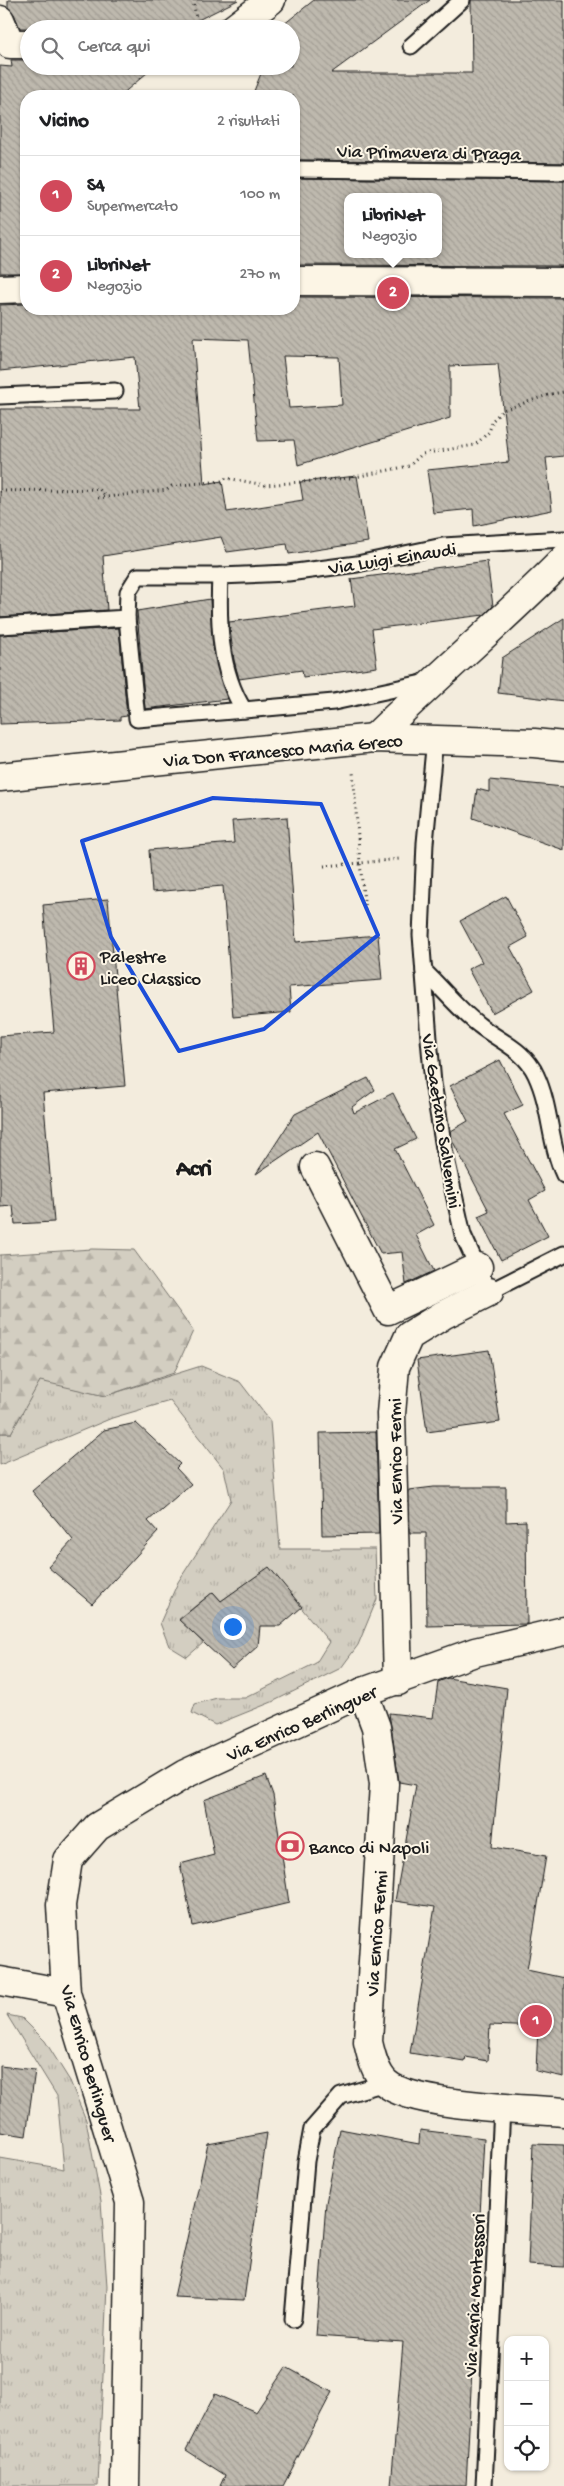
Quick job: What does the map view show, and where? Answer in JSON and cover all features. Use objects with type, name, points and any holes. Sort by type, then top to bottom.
[{"type":"street","points":[[245,20],[271,0]]},
{"type":"street","points":[[300,281],[564,282]]},
{"type":"street","points":[[0,289],[20,288]]},
{"type":"street","points":[[374,738],[432,681],[526,598],[564,559]]},
{"type":"street","name":"Via Don Francesco Maria Greco","points":[[1,778],[143,760],[374,738],[435,738],[564,746]]},
{"type":"street","points":[[315,1168],[388,1310],[478,1267]]},
{"type":"street","name":"Via Enrico Fermi","points":[[398,1681],[392,1414],[395,1367],[409,1336],[443,1315],[489,1292]]},
{"type":"street","name":"Via Enrico Berlinguer","points":[[125,2486],[130,2202],[66,1993],[61,1905],[68,1860],[97,1827],[186,1774],[363,1692],[475,1652],[564,1631]]},
{"type":"street","name":"Via Enrico Fermi","points":[[363,1692],[376,1727],[384,1784],[368,2042],[372,2060],[386,2083],[401,2093],[425,2100],[564,2112]]},
{"type":"street","points":[[0,1981],[66,1993]]},
{"type":"lane","points":[[411,46],[462,0]]},
{"type":"lane","name":"Via Primavera di Praga","points":[[300,169],[564,172]]},
{"type":"lane","points":[[0,396],[114,391]]},
{"type":"lane","name":"Via Luigi Einaudi","points":[[127,618],[128,592],[138,576],[220,576],[288,573],[340,566],[444,546],[564,539]]},
{"type":"lane","points":[[220,576],[218,613],[225,665],[236,698],[244,710]]},
{"type":"lane","points":[[0,626],[127,618],[137,719],[334,702],[432,681]]},
{"type":"lane","name":"Via Gaetano Salvemini","points":[[435,738],[424,857],[421,935],[433,1083],[445,1154],[463,1235],[489,1292]]},
{"type":"lane","points":[[424,971],[478,1025],[517,1049],[536,1074],[549,1111],[557,1159],[564,1175]]},
{"type":"lane","points":[[489,1292],[564,1254]]},
{"type":"lane","points":[[294,2319],[306,2161],[312,2130],[341,2096],[386,2083]]},
{"type":"lane","name":"Via Maria Montessori","points":[[484,2486],[502,2107]]},
{"type":"path","points":[[193,0],[196,20]]},
{"type":"path","points":[[98,498],[167,490],[172,486],[222,481],[226,478],[265,485],[350,478],[409,466],[422,454],[475,445],[489,432],[492,420],[503,410],[551,394],[564,392]]},
{"type":"path","points":[[0,491],[99,489],[106,496]]},
{"type":"path","points":[[353,766],[365,910]]},
{"type":"path","points":[[324,866],[424,857]]},
{"type":"highlighted area","points":[[213,798],[321,804],[378,935],[264,1029],[179,1051],[111,937],[82,841]]},
{"type":"green space","points":[[92,1249],[134,1250],[193,1331],[174,1373],[105,1396],[40,1381],[11,1433],[0,1433],[0,1255]]},
{"type":"green space","points":[[201,1366],[240,1382],[270,1421],[280,1549],[375,1549],[377,1599],[358,1645],[341,1668],[272,1702],[215,1725],[192,1713],[195,1704],[217,1698],[245,1698],[316,1663],[329,1642],[269,1568],[221,1601],[213,1592],[179,1619],[203,1643],[187,1657],[169,1646],[160,1623],[178,1582],[231,1500],[224,1469],[170,1401],[112,1418],[0,1465],[0,1433],[11,1433],[40,1380],[105,1396]]},
{"type":"green space","points":[[7,2015],[22,2018],[45,2041],[70,2081],[86,2120],[101,2201],[107,2286],[98,2486],[0,2486],[0,2158],[64,2169],[57,2096]]},
{"type":"building","points":[[8,0],[238,0],[198,20],[20,20],[20,28],[14,14],[8,7]]},
{"type":"building","points":[[314,0],[430,0],[331,73],[472,73],[471,0],[564,0],[564,163],[300,160],[300,90],[254,90],[260,75],[300,75],[300,20],[289,20]]},
{"type":"building","points":[[11,60],[20,60],[20,75],[144,75],[127,90],[20,90],[20,273],[0,273],[0,66],[12,67]]},
{"type":"building","points":[[300,178],[564,181],[564,266],[300,265]]},
{"type":"building","points":[[300,297],[564,298],[564,456],[546,458],[552,510],[474,526],[473,509],[433,513],[427,470],[509,462],[498,364],[450,366],[450,418],[298,465],[294,440],[258,441],[248,340],[193,338],[204,484],[222,481],[227,512],[303,500],[300,482],[357,476],[368,542],[289,554],[287,544],[227,552],[221,537],[103,556],[107,610],[0,617],[0,409],[140,409],[135,357],[0,371],[0,305],[20,304],[20,315],[300,315]],"holes":[[[283,356],[339,357],[342,405],[289,408]]]},
{"type":"building","points":[[487,561],[493,606],[484,615],[372,629],[377,667],[303,677],[302,670],[239,679],[234,660],[229,622],[355,606],[351,579]]},
{"type":"building","points":[[210,599],[213,646],[227,699],[145,709],[137,611]]},
{"type":"building","points":[[564,618],[564,701],[498,693],[502,658]]},
{"type":"building","points":[[119,628],[127,716],[120,717],[120,720],[0,724],[0,635]]},
{"type":"building","points":[[489,780],[564,787],[564,850],[473,818],[477,789],[489,792]]},
{"type":"building","points":[[287,817],[296,942],[378,935],[382,980],[289,987],[291,1012],[233,1017],[223,886],[152,892],[149,850],[234,843],[232,821]]},
{"type":"building","points":[[506,896],[528,937],[510,947],[534,990],[492,1013],[468,969],[482,962],[460,921]]},
{"type":"building","points":[[108,899],[125,1086],[43,1093],[54,1222],[15,1224],[13,1206],[0,1207],[0,1036],[54,1032],[43,905]]},
{"type":"building","points":[[500,1060],[523,1105],[504,1114],[545,1191],[529,1200],[548,1236],[501,1260],[478,1216],[489,1211],[452,1140],[451,1131],[468,1121],[450,1086]]},
{"type":"building","points":[[368,1078],[375,1090],[352,1107],[354,1113],[393,1093],[416,1139],[395,1149],[434,1225],[416,1235],[434,1271],[406,1284],[402,1252],[381,1254],[318,1132],[256,1174],[295,1114]]},
{"type":"building","points":[[489,1350],[500,1422],[427,1432],[417,1360]]},
{"type":"building","points":[[136,1423],[180,1464],[176,1468],[191,1484],[148,1521],[158,1532],[92,1604],[48,1567],[73,1540],[32,1491],[104,1430]]},
{"type":"building","points":[[376,1432],[379,1534],[322,1535],[320,1433]]},
{"type":"building","points":[[434,1487],[506,1487],[506,1522],[526,1521],[527,1624],[427,1626],[426,1533],[410,1533],[409,1490]]},
{"type":"building","points":[[269,1567],[302,1607],[280,1626],[260,1626],[258,1646],[232,1669],[179,1620],[213,1592],[221,1601]]},
{"type":"building","points":[[448,1678],[507,1688],[492,1847],[546,1856],[527,1970],[564,1978],[564,2077],[536,2071],[538,2027],[490,2025],[488,2061],[466,2057],[465,2062],[410,2053],[435,1907],[395,1901],[416,1785],[399,1782],[389,1713],[433,1718],[438,1682]]},
{"type":"building","points":[[266,1776],[273,1795],[289,1903],[193,1926],[180,1864],[214,1855],[204,1800]]},
{"type":"building","points":[[0,2066],[35,2070],[26,2136],[0,2132]]},
{"type":"building","points":[[340,2129],[419,2144],[420,2130],[484,2138],[466,2486],[391,2486],[403,2342],[316,2336],[326,2203]]},
{"type":"building","points":[[267,2133],[244,2300],[174,2297],[208,2144]]},
{"type":"building","points":[[533,2144],[564,2145],[564,2267],[528,2265]]},
{"type":"building","points":[[286,2367],[332,2392],[283,2486],[220,2486],[225,2475],[186,2450],[215,2394],[256,2412]]},
{"type":"place","name":"LibriNet","points":[[393,293]]},
{"type":"place","name":"Palestre Liceo Classico","points":[[81,966]]},
{"type":"place","name":"Banco di Napoli","points":[[290,1846]]},
{"type":"place","name":"S4","points":[[536,2021]]},
{"type":"district","name":"Acri","points":[[194,1167]]}]
